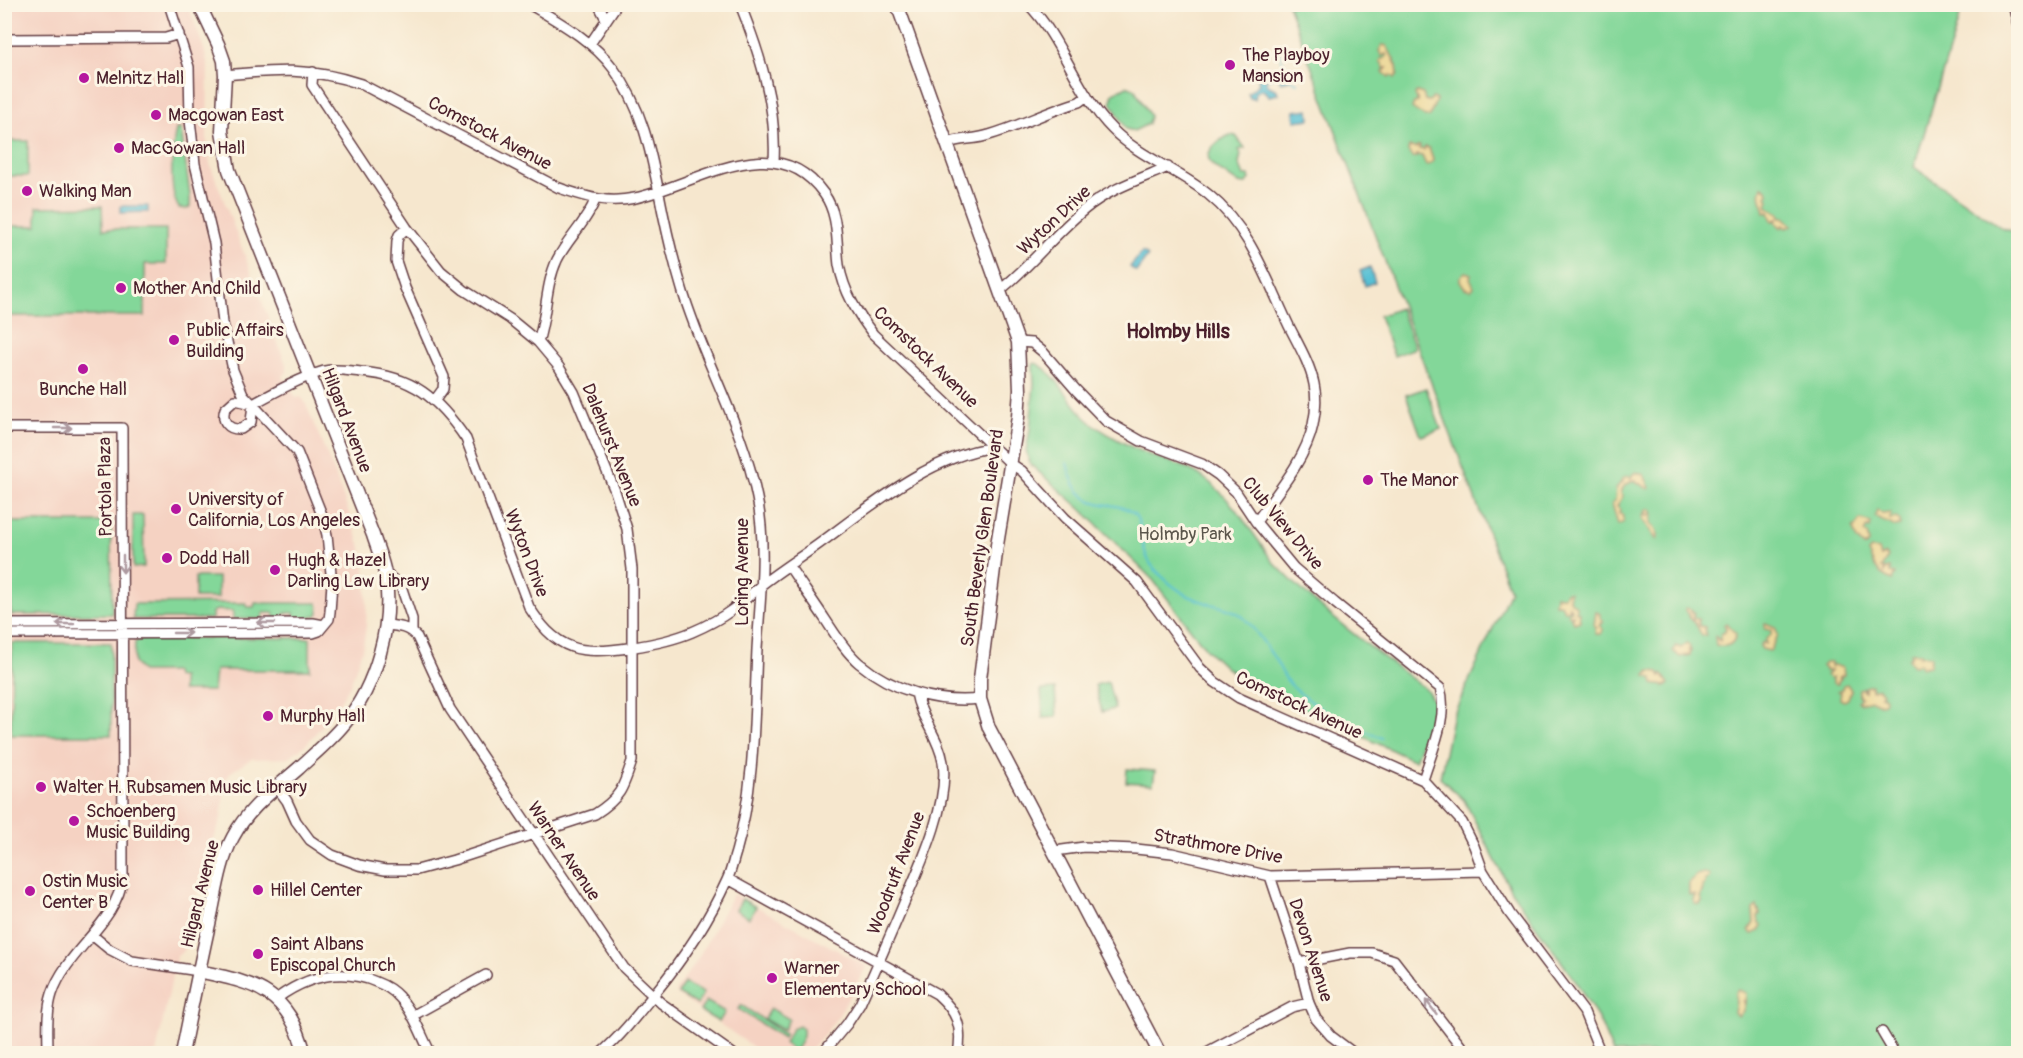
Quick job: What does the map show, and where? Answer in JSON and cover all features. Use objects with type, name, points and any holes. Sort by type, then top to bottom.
[{"type":"street","points":[[6,629],[313,633],[319,631],[329,619],[332,583],[327,535],[322,515],[297,452],[241,390],[225,337],[214,243],[195,164],[190,132],[189,67],[169,4]]},
{"type":"street","name":"Hilgard Avenue","points":[[182,1053],[216,891],[232,837],[261,799],[324,745],[359,704],[376,664],[386,625],[387,592],[385,573],[373,535],[229,171],[222,131],[224,61],[199,4]]},
{"type":"street","name":"Loring Avenue","points":[[529,4],[563,24],[590,45],[612,66],[630,93],[645,131],[683,293],[749,463],[758,499],[761,527],[754,730],[742,833],[728,879],[687,950],[652,996],[611,1044],[600,1053]]},
{"type":"street","points":[[598,4],[606,19]]},
{"type":"street","points":[[590,45],[617,4]]},
{"type":"street","points":[[740,4],[767,85],[775,149],[774,161]]},
{"type":"street","name":"South Beverly Glen Boulevard","points":[[897,4],[1018,342],[1020,390],[997,545],[981,669],[980,699],[988,728],[1160,1053]]},
{"type":"street","points":[[1028,4],[1041,20],[1087,96],[1111,128],[1126,142],[1194,183],[1218,202],[1245,236],[1306,362],[1314,384],[1316,412],[1308,442],[1256,522]]},
{"type":"street","points":[[2013,4],[2019,26]]},
{"type":"street","points":[[4,39],[166,38],[179,34]]},
{"type":"street","name":"Comstock Avenue","points":[[225,75],[279,71],[335,75],[361,84],[559,188],[595,200],[634,198],[754,161],[774,161],[796,169],[813,180],[826,195],[832,211],[843,280],[858,314],[873,334],[1010,463],[1022,471],[1065,518],[1137,582],[1200,668],[1215,682],[1239,698],[1422,780],[1462,822],[1483,871],[1510,914],[1584,1012],[1601,1053]]},
{"type":"street","name":"Dalehurst Avenue","points":[[313,72],[312,84],[407,228],[441,271],[464,290],[510,319],[538,342],[559,367],[574,392],[615,491],[627,529],[632,569],[632,761],[624,786],[613,803],[595,814],[533,835]]},
{"type":"street","points":[[947,143],[1001,132],[1079,102],[1087,96]]},
{"type":"street","name":"Wyton Drive","points":[[1000,290],[1016,278],[1083,210],[1099,198],[1168,167]]},
{"type":"street","points":[[538,342],[549,279],[570,237],[591,211],[595,200]]},
{"type":"street","points":[[407,228],[399,235],[396,261],[405,288],[444,377],[443,389],[435,400]]},
{"type":"street","name":"Club View Drive","points":[[1018,342],[1032,344],[1043,352],[1106,421],[1141,441],[1202,464],[1218,475],[1236,492],[1256,522],[1294,568],[1440,688],[1443,699],[1442,716],[1422,780]]},
{"type":"street","name":"Wyton Drive","points":[[253,404],[311,377],[333,370],[375,373],[396,378],[435,400],[466,439],[529,607],[541,625],[555,638],[572,647],[591,651],[633,647],[693,632],[733,610],[760,586],[881,498],[913,478],[974,451],[994,447]]},
{"type":"street","name":"Portola Plaza","points":[[4,428],[122,428],[123,629]]},
{"type":"street","points":[[789,566],[842,644],[858,662],[875,675],[893,685],[916,693],[963,701],[980,699]]},
{"type":"street","name":"Warner Avenue","points":[[385,573],[401,586],[412,619],[412,631],[417,637],[450,709],[624,968],[652,996],[733,1053]]},
{"type":"street","points":[[386,625],[402,626],[412,631]]},
{"type":"street","points":[[48,1053],[48,1018],[52,992],[64,970],[116,903],[122,887],[123,629]]},
{"type":"street","name":"Woodruff Avenue","points":[[822,1053],[847,1024],[860,1004],[922,862],[942,795],[943,760],[918,704],[916,693]]},
{"type":"street","points":[[276,786],[310,840],[332,855],[359,865],[385,870],[417,870],[454,861],[533,835]]},
{"type":"street","name":"Strathmore Drive","points":[[1055,851],[1084,847],[1172,853],[1270,876],[1483,871]]},
{"type":"street","name":"Devon Avenue","points":[[1270,876],[1316,1019],[1331,1036],[1354,1053]]},
{"type":"street","points":[[728,879],[937,994],[949,1005],[956,1016],[959,1028],[958,1053]]},
{"type":"street","points":[[92,935],[109,949],[132,961],[248,983],[276,999],[294,1023],[305,1053]]},
{"type":"street","points":[[1299,963],[1350,953],[1372,953],[1394,960],[1467,1053]]},
{"type":"street","points":[[276,999],[296,985],[330,974],[348,974],[367,978],[384,985],[399,996],[431,1053]]},
{"type":"street","points":[[412,1016],[486,975]]},
{"type":"street","points":[[1203,1053],[1292,1007],[1309,1003]]},
{"type":"street","points":[[1882,1032],[1895,1053]]},
{"type":"shaded area","name":"University of California, Los Angeles","points":[[5,5],[188,5],[208,66],[207,141],[210,164],[287,367],[287,372],[283,376],[296,398],[300,397],[304,400],[335,474],[365,564],[367,605],[363,647],[350,685],[331,716],[305,745],[288,758],[251,759],[231,772],[226,779],[221,819],[202,872],[184,951],[177,955],[156,1053],[5,1054]]},
{"type":"shaded area","name":"Warner Elementary School","points":[[733,894],[867,966],[839,1015],[806,1053],[762,1053],[676,994],[676,990],[697,960]]},
{"type":"green space","points":[[1288,5],[1963,5],[1914,167],[2002,228],[2018,233],[2018,1053],[1613,1053],[1599,1020],[1576,982],[1511,891],[1464,800],[1440,778],[1452,718],[1510,591]]},
{"type":"green space","points":[[1127,86],[1134,88],[1150,116],[1148,124],[1134,131],[1126,129],[1111,102],[1113,93]]},
{"type":"green space","points":[[176,129],[181,129],[190,196],[190,207],[186,209],[179,208],[173,192],[172,158]]},
{"type":"green space","points":[[1230,135],[1236,136],[1245,148],[1239,150],[1241,154],[1239,164],[1244,176],[1249,176],[1250,179],[1246,184],[1235,181],[1217,169],[1208,158],[1214,146]]},
{"type":"green space","points":[[5,141],[28,141],[28,176],[5,176]]},
{"type":"green space","points":[[102,206],[103,229],[166,229],[166,264],[145,264],[145,316],[5,316],[5,226],[37,226],[37,207]]},
{"type":"green space","points":[[1400,308],[1415,348],[1394,356],[1379,316]]},
{"type":"green space","name":"Holmby Park","points":[[1035,363],[1048,372],[1081,413],[1100,429],[1143,452],[1191,470],[1204,478],[1227,499],[1273,562],[1294,582],[1349,630],[1427,690],[1435,704],[1415,761],[1263,690],[1226,668],[1206,649],[1153,580],[1081,509],[1031,465],[1026,451]]},
{"type":"green space","points":[[1426,388],[1441,429],[1421,436],[1406,395]]},
{"type":"green space","points":[[133,515],[143,515],[144,567],[133,568]]},
{"type":"green space","points":[[10,522],[111,522],[112,614],[11,615]]},
{"type":"green space","points":[[195,577],[218,577],[218,598],[195,598]]},
{"type":"green space","points":[[246,603],[247,607],[254,607],[255,603],[318,603],[319,613],[310,619],[295,619],[294,613],[284,613],[283,619],[274,619],[274,613],[263,613],[263,619],[233,619],[233,611],[217,610],[212,612],[212,619],[133,619],[134,604]]},
{"type":"green space","points":[[143,638],[310,638],[310,670],[215,670],[213,691],[182,691],[182,677],[176,677],[175,672],[142,672],[134,663],[135,642]]},
{"type":"green space","points":[[12,643],[111,643],[111,735],[11,735]]},
{"type":"green space","points":[[1108,682],[1115,709],[1102,712],[1095,685]]},
{"type":"green space","points":[[1055,689],[1057,717],[1043,718],[1041,690]]},
{"type":"green space","points":[[1127,769],[1155,771],[1153,784],[1126,782]]},
{"type":"green space","points":[[742,899],[756,907],[749,918],[736,910]]},
{"type":"green space","points":[[684,983],[703,993],[697,1005],[678,994]]},
{"type":"green space","points":[[706,1001],[725,1012],[719,1022],[700,1011]]},
{"type":"green space","points":[[741,1005],[785,1034],[783,1038],[738,1009]]},
{"type":"green space","points":[[770,1008],[789,1019],[783,1030],[764,1019]]},
{"type":"green space","points":[[799,1026],[803,1029],[803,1036],[795,1052],[784,1043],[792,1029]]},
{"type":"sand","points":[[1382,45],[1387,46],[1397,66],[1398,74],[1395,78],[1383,72],[1387,68],[1384,68],[1380,62],[1387,56],[1386,54],[1382,56],[1379,51]]},
{"type":"sand","points":[[1417,92],[1423,94],[1425,100],[1429,101],[1433,98],[1436,100],[1430,116],[1425,117],[1412,108],[1414,103],[1418,102],[1415,95]]},
{"type":"sand","points":[[1420,146],[1419,149],[1424,150],[1425,147],[1429,148],[1433,160],[1431,164],[1426,165],[1422,156],[1413,157],[1408,151],[1409,147]]},
{"type":"sand","points":[[1762,186],[1767,189],[1768,207],[1792,225],[1786,228],[1784,225],[1781,228],[1776,222],[1777,219],[1772,221],[1769,212],[1765,213],[1760,194]]},
{"type":"sand","points":[[1465,272],[1471,274],[1470,278],[1474,287],[1471,290],[1465,288],[1460,281],[1460,277]]},
{"type":"sand","points":[[1636,472],[1644,475],[1650,488],[1634,480],[1624,486],[1621,493],[1623,496],[1617,506],[1624,522],[1618,525],[1612,503],[1615,501],[1616,489],[1623,482],[1622,479],[1628,476],[1631,478]]},
{"type":"sand","points":[[1649,509],[1652,511],[1650,515],[1653,514],[1651,525],[1657,531],[1657,540],[1643,519],[1643,515],[1648,516],[1645,512]]},
{"type":"sand","points":[[1877,510],[1882,514],[1890,513],[1890,519],[1896,518],[1900,521],[1900,526],[1895,527],[1875,517]]},
{"type":"sand","points":[[1860,520],[1871,523],[1870,528],[1867,527],[1864,533],[1867,534],[1869,543],[1864,547],[1857,540],[1853,529]]},
{"type":"sand","points":[[1871,549],[1879,550],[1881,557],[1886,554],[1888,557],[1881,568],[1884,568],[1884,572],[1890,568],[1890,573],[1895,574],[1892,580],[1880,573],[1875,566],[1868,552]]},
{"type":"sand","points":[[1566,592],[1570,592],[1569,600],[1576,606],[1580,621],[1574,623],[1571,618],[1573,615],[1568,614],[1571,609],[1569,606],[1568,610],[1564,610],[1561,604],[1555,604],[1556,596],[1564,596]]},
{"type":"sand","points":[[1685,609],[1694,612],[1693,618],[1698,618],[1699,626],[1705,627],[1706,635],[1702,636],[1696,624],[1689,617]]},
{"type":"sand","points":[[1596,612],[1600,614],[1603,621],[1600,624],[1603,630],[1601,634],[1596,634],[1597,627],[1594,626]]},
{"type":"sand","points":[[1726,623],[1736,634],[1735,638],[1729,645],[1716,645],[1715,636],[1720,641],[1721,634],[1725,632]]},
{"type":"sand","points":[[1765,623],[1775,627],[1778,635],[1770,651],[1760,646],[1763,642],[1766,644],[1766,639],[1771,635],[1771,630],[1765,629]]},
{"type":"sand","points":[[1687,643],[1691,650],[1690,655],[1680,657],[1673,651],[1676,646],[1681,648]]},
{"type":"sand","points":[[1911,653],[1931,656],[1930,666],[1913,665],[1908,659]]},
{"type":"sand","points":[[1825,662],[1831,662],[1831,667],[1834,665],[1843,668],[1844,675],[1839,677],[1841,679],[1838,684],[1833,683],[1833,677],[1826,675],[1831,671],[1825,671],[1822,666]]},
{"type":"sand","points":[[1650,671],[1659,672],[1661,676],[1662,674],[1669,684],[1665,686],[1653,684],[1652,678],[1646,676]]},
{"type":"sand","points":[[1847,684],[1851,690],[1848,699],[1844,701],[1840,699],[1841,692],[1838,691]]},
{"type":"sand","points":[[1871,685],[1872,690],[1878,688],[1883,693],[1881,695],[1884,696],[1884,703],[1880,704],[1872,700],[1860,703],[1858,701],[1861,697],[1859,689],[1863,688],[1865,692],[1865,687]]},
{"type":"sand","points":[[1704,873],[1710,875],[1702,886],[1700,898],[1702,901],[1700,904],[1695,904],[1693,900],[1695,895],[1689,895],[1689,883],[1697,875]]},
{"type":"sand","points":[[1757,906],[1760,914],[1759,923],[1762,925],[1759,931],[1752,934],[1749,930],[1754,923],[1753,909]]},
{"type":"sand","points":[[1738,990],[1746,993],[1745,1002],[1743,1001],[1744,1008],[1738,1016],[1734,1013],[1735,994]]},
{"type":"water","points":[[1288,67],[1292,74],[1289,80],[1281,82],[1278,73]]},
{"type":"water","points":[[1266,77],[1267,85],[1277,90],[1278,94],[1269,96],[1262,89],[1256,92],[1255,99],[1250,98],[1248,93],[1259,84],[1258,79]]},
{"type":"water","points":[[1309,109],[1310,119],[1295,121],[1294,111]]},
{"type":"water","points":[[121,206],[148,206],[148,212],[121,213]]},
{"type":"water","points":[[1142,252],[1148,256],[1136,272],[1130,267]]},
{"type":"water","points":[[1370,267],[1375,282],[1365,286],[1360,271]]},
{"type":"waterway","points":[[1282,49],[1302,54]]},
{"type":"waterway","points":[[1280,51],[1281,59],[1287,68]]},
{"type":"waterway","points":[[1269,78],[1278,75]]},
{"type":"waterway","points":[[1290,79],[1297,83]]},
{"type":"waterway","points":[[1067,463],[1076,488],[1085,497],[1098,503],[1125,508],[1133,513],[1139,523],[1149,560],[1170,584],[1196,599],[1238,613],[1258,635],[1293,687],[1342,722],[1382,738]]},
{"type":"place","name":"The Playboy Mansion","points":[[1230,65]]},
{"type":"place","name":"Melnitz Hall","points":[[84,78]]},
{"type":"place","name":"Macgowan East","points":[[156,115]]},
{"type":"place","name":"MacGowan Hall","points":[[119,148]]},
{"type":"place","name":"Walking Man","points":[[27,191]]},
{"type":"place","name":"Mother And Child","points":[[121,288]]},
{"type":"place","name":"Public Affairs Building","points":[[174,340]]},
{"type":"place","name":"Bunche Hall","points":[[83,369]]},
{"type":"place","name":"The Manor","points":[[1368,480]]},
{"type":"place","name":"University of California, Los Angeles","points":[[176,509]]},
{"type":"place","name":"Dodd Hall","points":[[167,558]]},
{"type":"place","name":"Hugh & Hazel Darling Law Library","points":[[275,570]]},
{"type":"place","name":"Murphy Hall","points":[[268,716]]},
{"type":"place","name":"Walter H. Rubsamen Music Library","points":[[41,787]]},
{"type":"place","name":"Schoenberg Music Building","points":[[74,821]]},
{"type":"place","name":"Hillel Center","points":[[258,890]]},
{"type":"place","name":"Ostin Music Center B","points":[[30,891]]},
{"type":"place","name":"Saint Albans Episcopal Church","points":[[258,954]]},
{"type":"place","name":"Warner Elementary School","points":[[772,978]]},
{"type":"district","name":"Holmby Hills","points":[[1178,331]]}]
